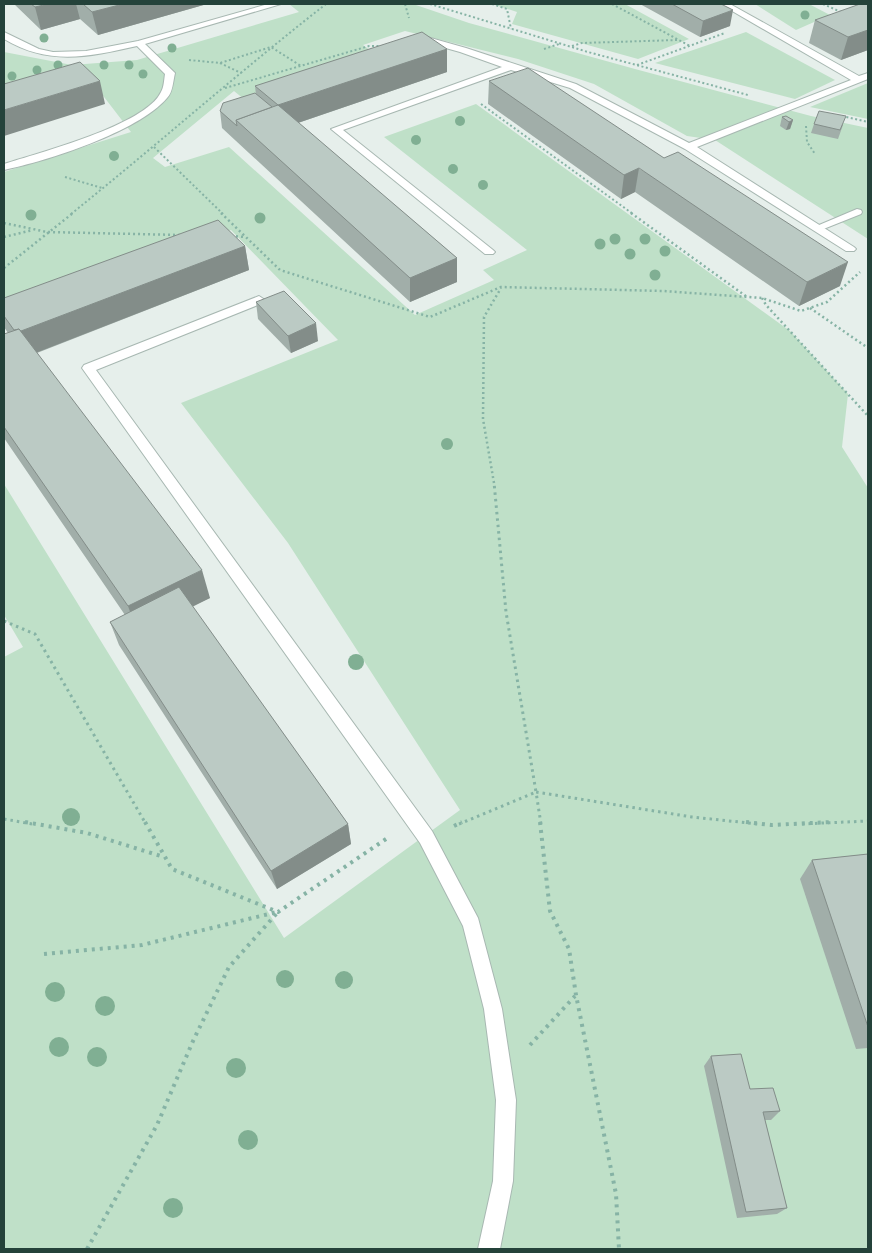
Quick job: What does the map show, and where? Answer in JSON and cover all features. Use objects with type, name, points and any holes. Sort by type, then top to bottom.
[{"type":"street","points":[[4,35],[25,48],[49,55],[81,55],[139,43],[277,4]]},
{"type":"street","points":[[724,4],[863,78]]},
{"type":"street","points":[[391,46],[420,38],[573,86],[689,147],[850,249]]},
{"type":"street","points":[[4,167],[117,129],[147,111],[166,94],[170,74],[139,43]]},
{"type":"street","points":[[489,252],[336,129],[511,67]]},
{"type":"street","points":[[689,147],[863,78]]},
{"type":"street","points":[[817,228],[857,212]]},
{"type":"street","points":[[259,300],[88,368],[426,837],[472,924],[493,1009],[506,1100],[503,1181],[489,1249]]},
{"type":"path","points":[[4,268],[154,147],[271,47],[326,4]]},
{"type":"path","points":[[430,4],[637,66],[728,90],[868,122]]},
{"type":"path","points":[[492,4],[507,9],[511,29]]},
{"type":"path","points":[[612,4],[690,46]]},
{"type":"path","points":[[823,4],[848,16]]},
{"type":"path","points":[[637,66],[755,22]]},
{"type":"path","points":[[570,46],[678,40]]},
{"type":"path","points":[[224,88],[369,46],[391,46]]},
{"type":"path","points":[[156,59],[220,62],[271,47],[301,66]]},
{"type":"path","points":[[220,62],[241,73]]},
{"type":"path","points":[[456,86],[748,297]]},
{"type":"path","points":[[815,154],[808,142],[804,118],[817,111]]},
{"type":"path","points":[[4,223],[47,232],[184,236]]},
{"type":"path","points":[[4,237],[34,230]]},
{"type":"path","points":[[229,236],[245,237]]},
{"type":"path","points":[[501,288],[484,317],[483,420],[497,502],[506,612],[536,792],[544,847],[550,911],[569,949],[576,995],[616,1194],[619,1249]]},
{"type":"path","points":[[762,298],[766,305],[868,416]]},
{"type":"path","points":[[810,308],[868,348]]},
{"type":"path","points":[[4,621],[36,634],[172,868],[278,912]]},
{"type":"path","points":[[426,837],[536,792],[692,817],[771,826],[868,821]]},
{"type":"path","points":[[4,819],[87,833],[165,857]]},
{"type":"path","points":[[87,1249],[157,1125],[193,1041],[230,967],[278,912],[414,820]]},
{"type":"path","points":[[44,954],[142,945],[278,912]]},
{"type":"path","points":[[502,1073],[576,995]]},
{"type":"green space","points":[[289,4],[413,4],[469,23],[635,69],[811,116],[868,128],[868,239],[715,140],[687,136],[594,84],[518,59],[405,31],[363,45],[385,61],[250,104],[234,91],[153,158],[165,167],[229,147],[415,315],[494,280],[483,270],[527,250],[384,137],[476,104],[790,331],[848,394],[842,447],[868,488],[868,1249],[4,1249],[4,657],[23,647],[4,615],[4,484],[284,938],[460,810],[288,543],[181,403],[338,340],[231,230],[4,318],[4,172],[131,132],[91,80],[4,106],[4,52],[72,65],[137,60],[299,12]]},
{"type":"green space","points":[[492,4],[625,4],[689,39],[638,59],[512,24],[517,12]]},
{"type":"green space","points":[[755,4],[809,4],[830,15],[796,30]]},
{"type":"green space","points":[[746,32],[835,80],[795,99],[655,63]]},
{"type":"green space","points":[[868,83],[868,119],[810,107]]},
{"type":"building","points":[[31,4],[48,4],[35,7]]},
{"type":"building","points":[[83,4],[123,4],[92,12]]},
{"type":"building","points":[[672,4],[721,4],[733,10],[703,21]]},
{"type":"building","points":[[860,4],[868,4],[868,30],[848,37],[815,20]]},
{"type":"building","points":[[422,32],[447,49],[278,105],[255,86]]},
{"type":"building","points":[[80,62],[100,81],[4,110],[4,84]]},
{"type":"building","points":[[528,68],[664,158],[678,152],[848,262],[807,282],[639,168],[624,175],[489,81]]},
{"type":"building","points":[[255,93],[272,107],[236,120],[237,126],[220,111],[223,103]]},
{"type":"building","points":[[278,105],[457,258],[410,278],[236,120]]},
{"type":"building","points":[[819,111],[846,116],[840,130],[814,124]]},
{"type":"building","points":[[786,116],[793,120],[789,122],[782,117]]},
{"type":"building","points":[[218,220],[245,246],[21,331],[19,329],[14,330],[4,316],[4,298]]},
{"type":"building","points":[[284,291],[316,323],[288,336],[256,302]]},
{"type":"building","points":[[19,329],[202,570],[128,606],[4,427],[4,334]]},
{"type":"building","points":[[179,587],[348,824],[271,871],[110,622]]},
{"type":"building","points":[[868,854],[868,1027],[812,860]]},
{"type":"building","points":[[741,1054],[750,1089],[773,1088],[780,1111],[763,1112],[787,1208],[746,1212],[711,1056]]}]
